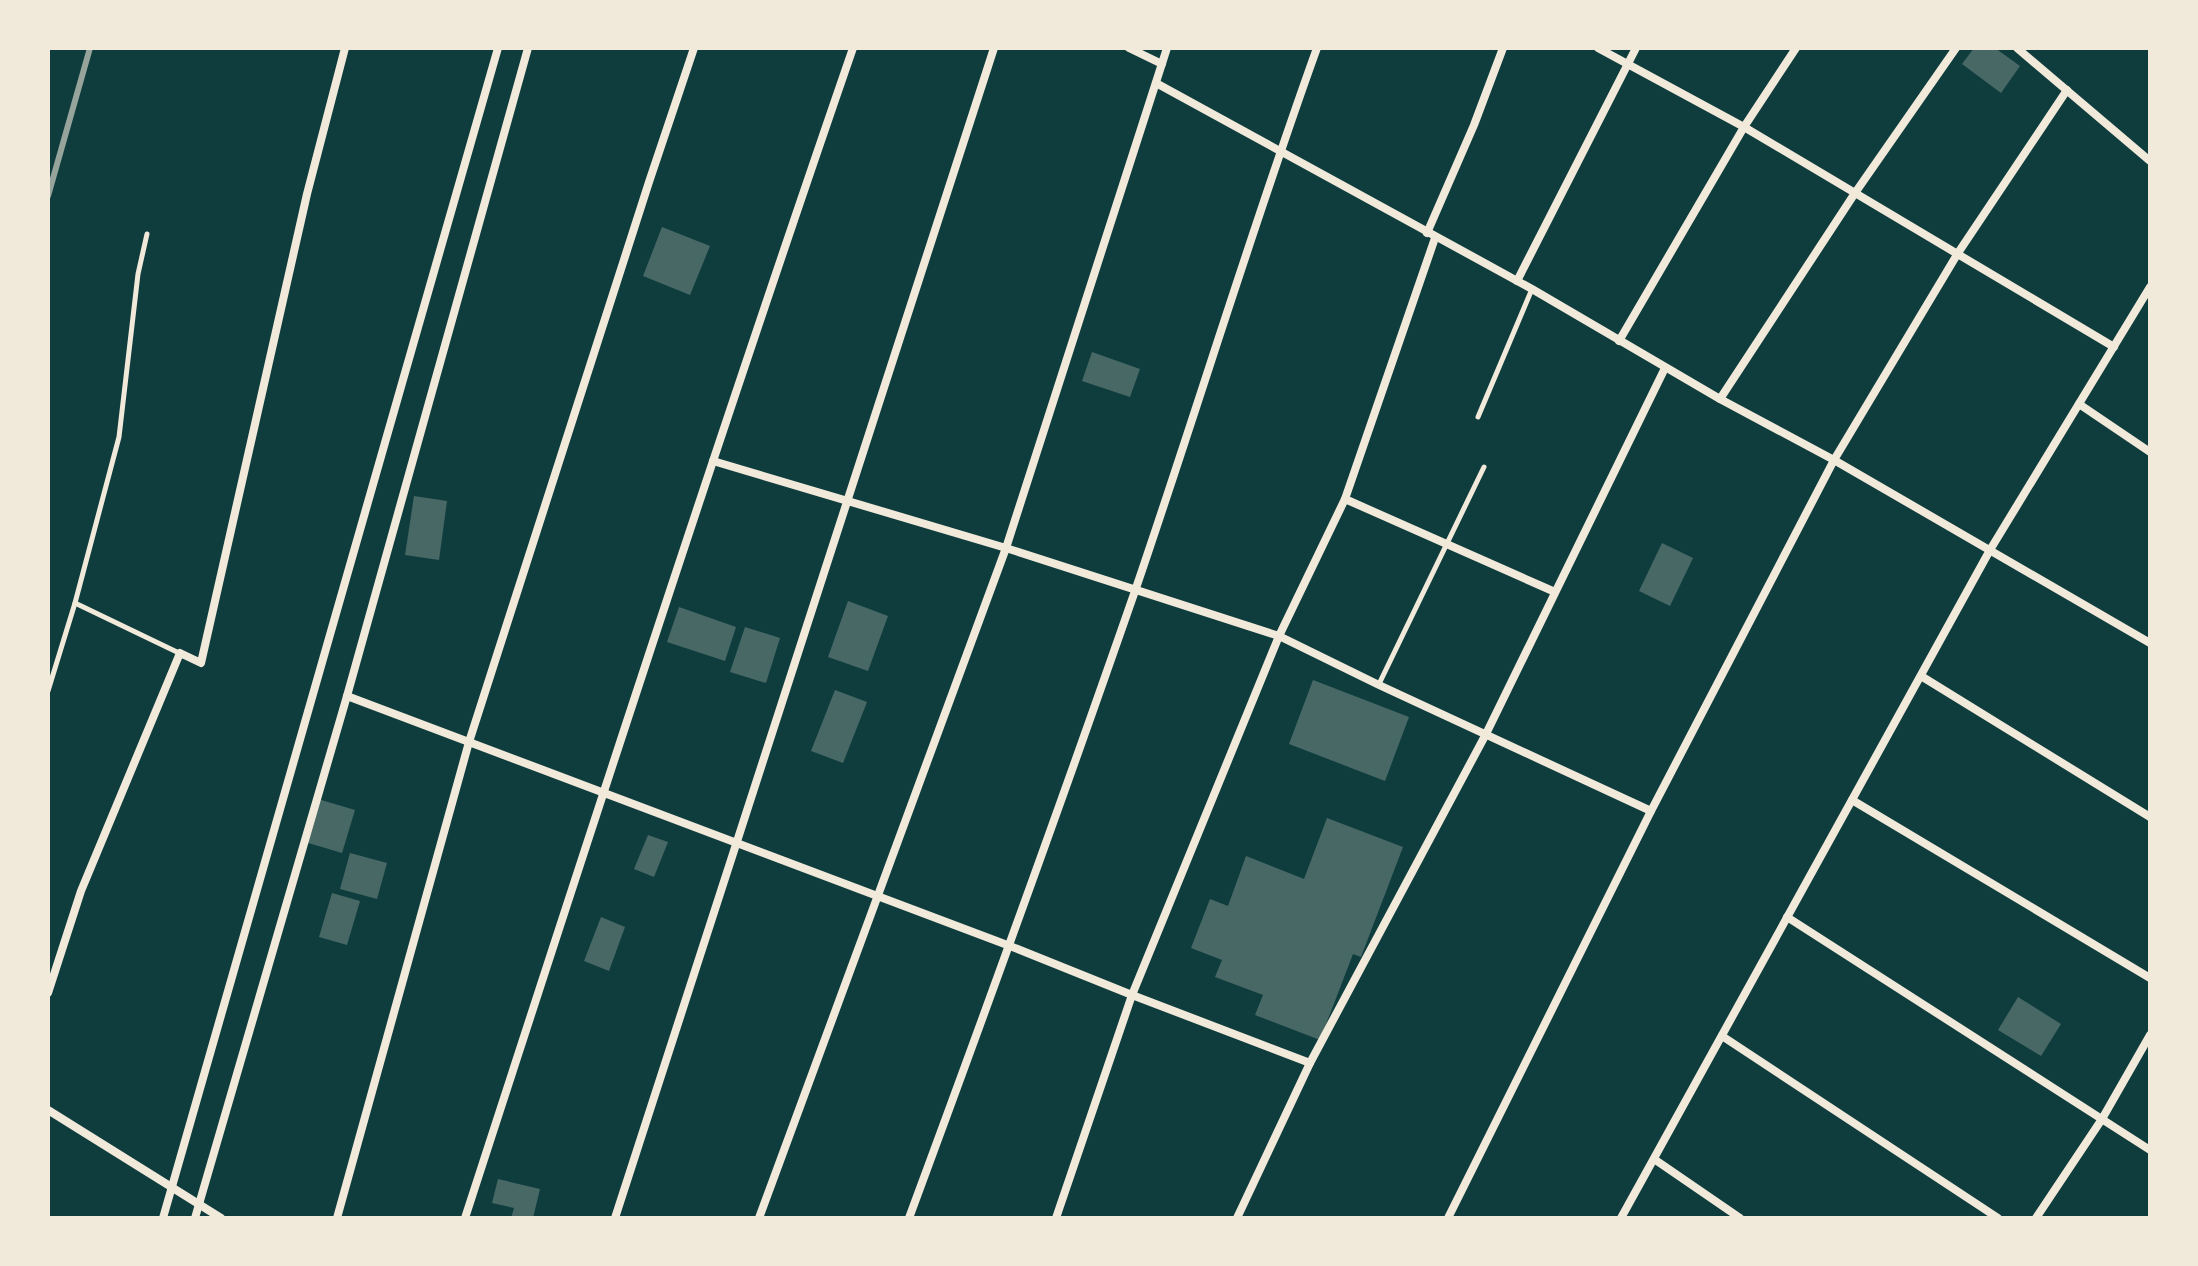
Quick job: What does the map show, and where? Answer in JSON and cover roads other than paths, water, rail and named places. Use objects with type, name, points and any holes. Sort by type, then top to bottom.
[{"type":"street","points":[[48,993],[81,891],[180,653],[201,663],[307,194],[345,48]]},
{"type":"street","points":[[163,1218],[498,48]]},
{"type":"street","points":[[195,1218],[347,696],[528,48]]},
{"type":"street","points":[[337,1218],[469,742],[694,48]]},
{"type":"street","points":[[465,1218],[603,792],[853,48]]},
{"type":"street","points":[[615,1218],[994,48]]},
{"type":"street","points":[[1129,48],[1162,64]]},
{"type":"street","points":[[759,1218],[1006,548],[1167,48]]},
{"type":"street","points":[[909,1218],[1010,946],[1136,589],[1280,150],[1317,48]]},
{"type":"street","points":[[1056,1218],[1132,995],[1279,636],[1345,499],[1431,236],[1503,48]]},
{"type":"street","points":[[1598,48],[1744,127],[2114,347]]},
{"type":"street","points":[[1517,281],[1636,48]]},
{"type":"street","points":[[1619,341],[1744,127],[1796,48]]},
{"type":"street","points":[[1720,399],[1855,193],[1956,48]]},
{"type":"street","points":[[2017,48],[2150,161]]},
{"type":"street","points":[[1156,83],[1532,289],[1665,368],[1834,460],[2150,643]]},
{"type":"street","points":[[1448,1218],[1651,811],[1834,460],[1958,253],[2067,90]]},
{"type":"street","points":[[1621,1218],[1990,550],[2150,287]]},
{"type":"street","points":[[1237,1218],[1310,1063],[1486,734],[1665,368]]},
{"type":"street","points":[[2079,404],[2150,452]]},
{"type":"street","points":[[713,461],[1006,548],[1279,636],[1651,811]]},
{"type":"street","points":[[1345,499],[1555,592]]},
{"type":"street","points":[[1921,676],[2150,817]]},
{"type":"street","points":[[347,696],[1010,946],[1310,1063]]},
{"type":"street","points":[[1852,800],[2150,978]]},
{"type":"street","points":[[1787,917],[2150,1150]]},
{"type":"street","points":[[2036,1218],[2102,1119],[2150,1035]]},
{"type":"street","points":[[1722,1036],[1998,1218]]},
{"type":"street","points":[[48,1110],[221,1218]]},
{"type":"street","points":[[1654,1159],[1740,1218]]},
{"type":"lane","points":[[48,691],[119,437],[138,274],[147,234]]},
{"type":"lane","points":[[1478,417],[1532,289]]},
{"type":"lane","points":[[1379,685],[1484,467]]},
{"type":"lane","points":[[75,603],[180,653]]},
{"type":"railway","points":[[48,196],[90,48]]}]
